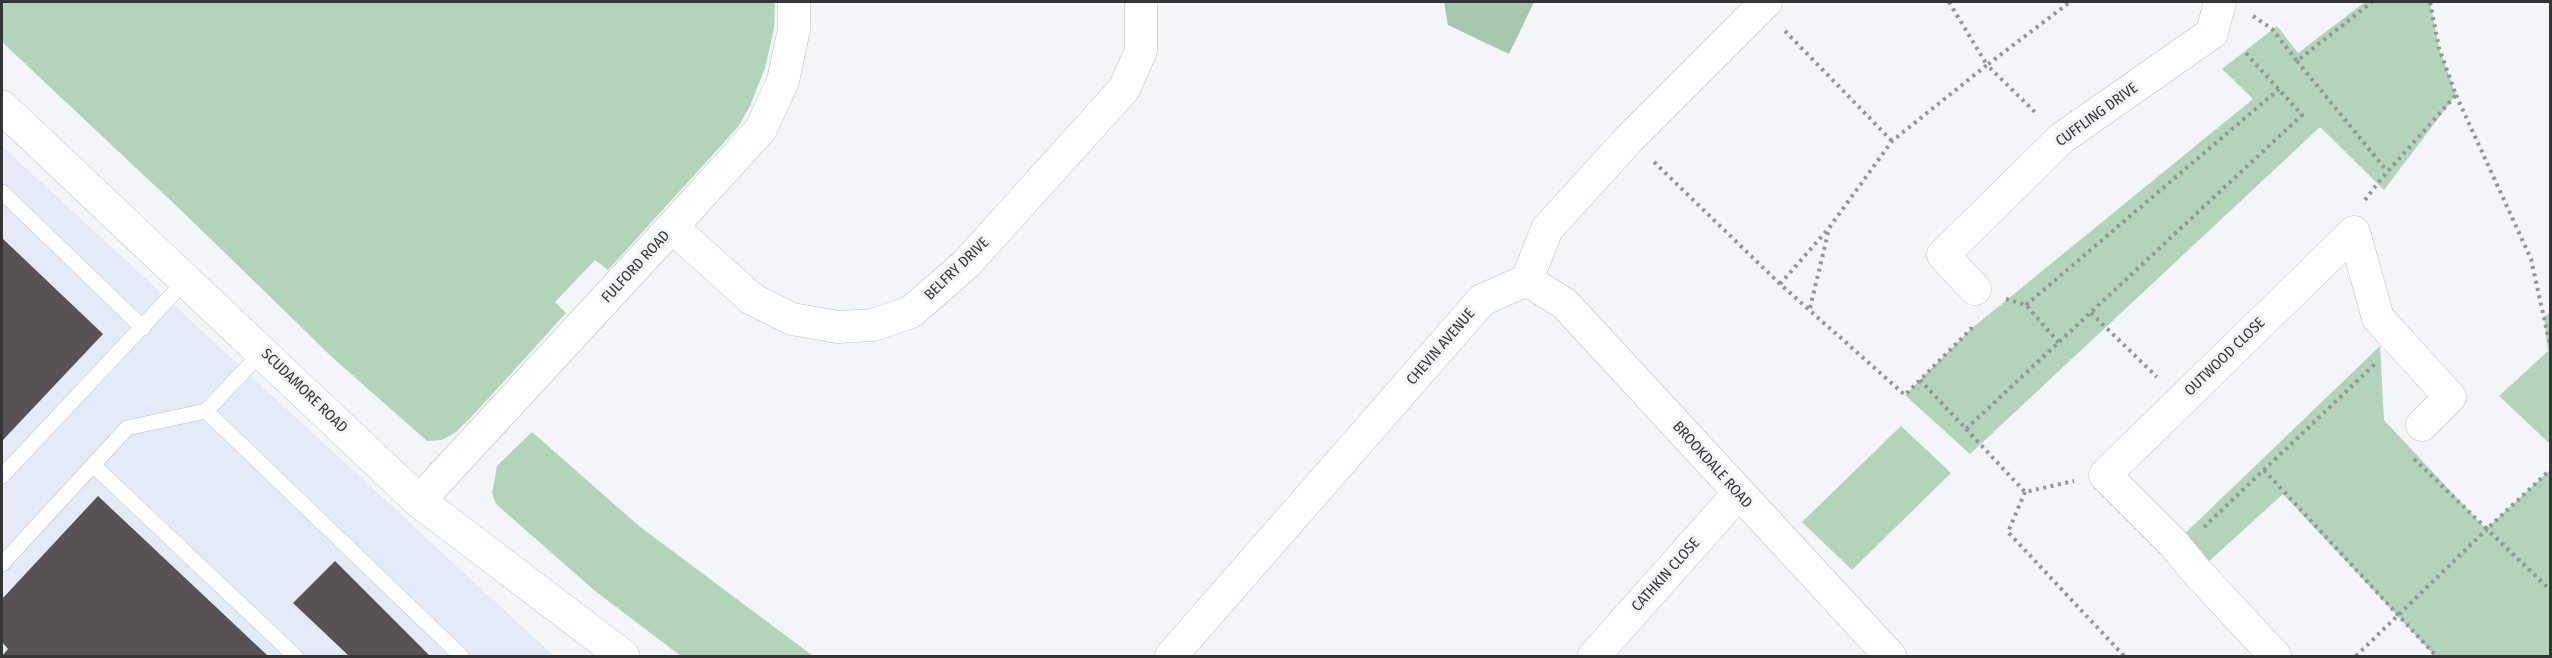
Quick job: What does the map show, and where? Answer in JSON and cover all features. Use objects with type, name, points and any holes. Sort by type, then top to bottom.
[{"type":"street","name":"FULFORD ROAD","points":[[419,501],[761,129],[783,81],[794,30],[794,2]]},
{"type":"street","name":"BELFRY DRIVE","points":[[672,227],[753,298],[792,319],[838,327],[873,325],[911,312],[966,264],[1124,89],[1141,51],[1141,2]]},
{"type":"street","points":[[1527,280],[1547,228],[1629,139],[1764,4]]},
{"type":"street","name":"CUFFLING DRIVE","points":[[1975,289],[1943,255],[2062,138],[2212,33],[2234,7]]},
{"type":"street","name":"SCUDAMORE ROAD","points":[[2,107],[419,501],[623,657]]},
{"type":"street","points":[[2354,231],[2378,318],[2450,397],[2422,425]]},
{"type":"street","name":"OUTWOOD CLOSE","points":[[2105,475],[2354,231]]},
{"type":"street","name":"BROOKDALE ROAD","points":[[1527,280],[1565,304],[1890,657]]},
{"type":"street","name":"CHEVIN AVENUE","points":[[1171,657],[1482,300],[1527,280]]},
{"type":"street","points":[[2105,475],[2179,551],[2275,657]]},
{"type":"street","name":"CATHKIN CLOSE","points":[[1594,657],[1738,494]]},
{"type":"lane","points":[[2,192],[144,328]]},
{"type":"lane","points":[[2,476],[144,328],[186,280]]},
{"type":"lane","points":[[2,564],[127,428],[206,411],[262,351]]},
{"type":"lane","points":[[206,411],[461,657]]},
{"type":"lane","points":[[93,465],[295,657]]},
{"type":"path","points":[[1949,2],[1987,65],[2062,138]]},
{"type":"path","points":[[1780,284],[1829,228],[1892,141],[2070,2]]},
{"type":"path","points":[[2297,61],[2372,2]]},
{"type":"path","points":[[2430,2],[2439,48],[2456,95],[2530,259],[2550,345]]},
{"type":"path","points":[[1764,4],[1892,141]]},
{"type":"path","points":[[2234,7],[2272,29],[2387,171]]},
{"type":"path","points":[[1966,429],[2302,115],[2244,51]]},
{"type":"path","points":[[2025,305],[2279,89]]},
{"type":"path","points":[[2354,231],[2362,204],[2387,171],[2456,95]]},
{"type":"path","points":[[1629,139],[1780,284],[1810,308],[1905,395],[1971,329],[1975,289],[2025,305],[2059,343]]},
{"type":"path","points":[[1810,308],[1829,228]]},
{"type":"path","points":[[2091,313],[2181,401]]},
{"type":"path","points":[[2179,551],[2373,365],[2402,345]]},
{"type":"path","points":[[1920,380],[2025,492]]},
{"type":"path","points":[[2422,425],[2398,444],[2550,590]]},
{"type":"path","points":[[2264,470],[2436,657]]},
{"type":"path","points":[[2356,657],[2550,470]]},
{"type":"path","points":[[2025,492],[2105,475]]},
{"type":"path","points":[[2025,492],[2008,532],[2124,657]]},
{"type":"shaded area","points":[[2,146],[554,656],[2,656]]},
{"type":"green space","points":[[2,2],[775,2],[774,29],[765,68],[750,106],[738,127],[608,270],[595,260],[555,302],[566,313],[476,412],[456,432],[442,440],[427,441],[333,358],[185,214],[2,42]]},
{"type":"green space","points":[[1444,2],[1534,2],[1509,54],[1448,25]]},
{"type":"green space","points":[[2365,2],[2430,2],[2439,48],[2456,95],[2384,190],[2320,127],[1970,454],[1905,395],[1971,329],[2253,99],[2222,69],[2277,26],[2298,53]]},
{"type":"green space","points":[[2550,312],[2550,444],[2499,396],[2548,351],[2544,317]]},
{"type":"green space","points":[[2380,346],[2384,420],[2486,529],[2550,470],[2550,656],[2435,656],[2283,494],[2197,572],[2174,544]]},
{"type":"green space","points":[[1901,426],[1951,473],[1852,570],[1802,522]]},
{"type":"green space","points":[[532,432],[639,526],[813,656],[681,656],[595,591],[496,504],[492,493],[497,466]]},
{"type":"building","points":[[2,238],[103,334],[2,441]]},
{"type":"building","points":[[98,496],[268,656],[2,656],[8,649],[2,642],[2,599]]},
{"type":"building","points":[[335,561],[430,656],[349,656],[293,603]]}]
